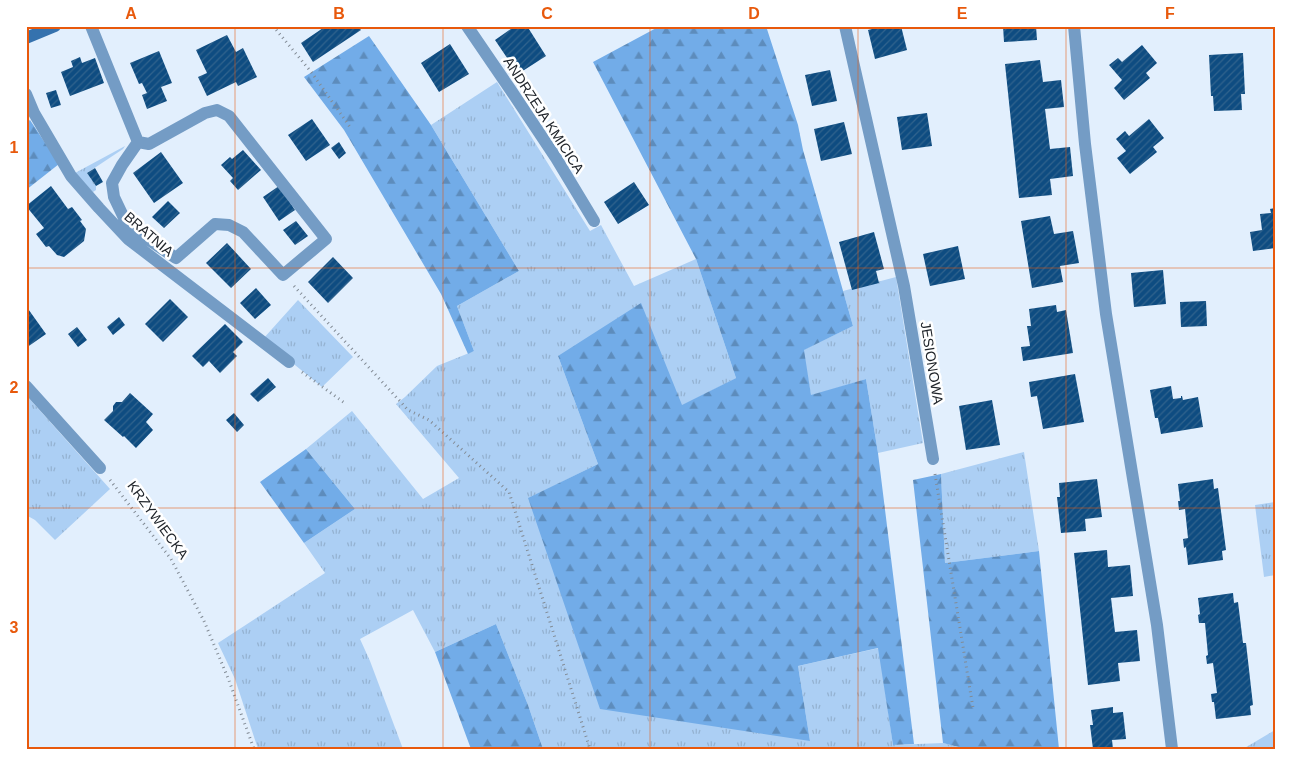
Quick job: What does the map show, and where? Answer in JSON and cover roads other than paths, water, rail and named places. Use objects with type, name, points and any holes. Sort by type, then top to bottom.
[{"type":"main road","points":[[26,38],[55,26]]},
{"type":"street","points":[[91,26],[138,142]]},
{"type":"street","name":"ANDRZEJA KMICICA","points":[[467,26],[556,158],[594,221]]},
{"type":"street","name":"JESIONOWA","points":[[844,26],[904,286],[933,459]]},
{"type":"street","points":[[1074,26],[1084,144],[1106,314],[1158,625],[1172,749]]},
{"type":"street","name":"BRATNIA","points":[[26,94],[34,113],[71,176],[128,239],[289,362]]},
{"type":"street","points":[[217,110],[229,116],[326,239],[283,275],[242,232],[230,225],[215,224],[176,258],[138,232],[124,218],[114,197],[112,183],[138,142],[149,144],[204,113],[217,110]]},
{"type":"street","points":[[26,386],[100,468]]}]
